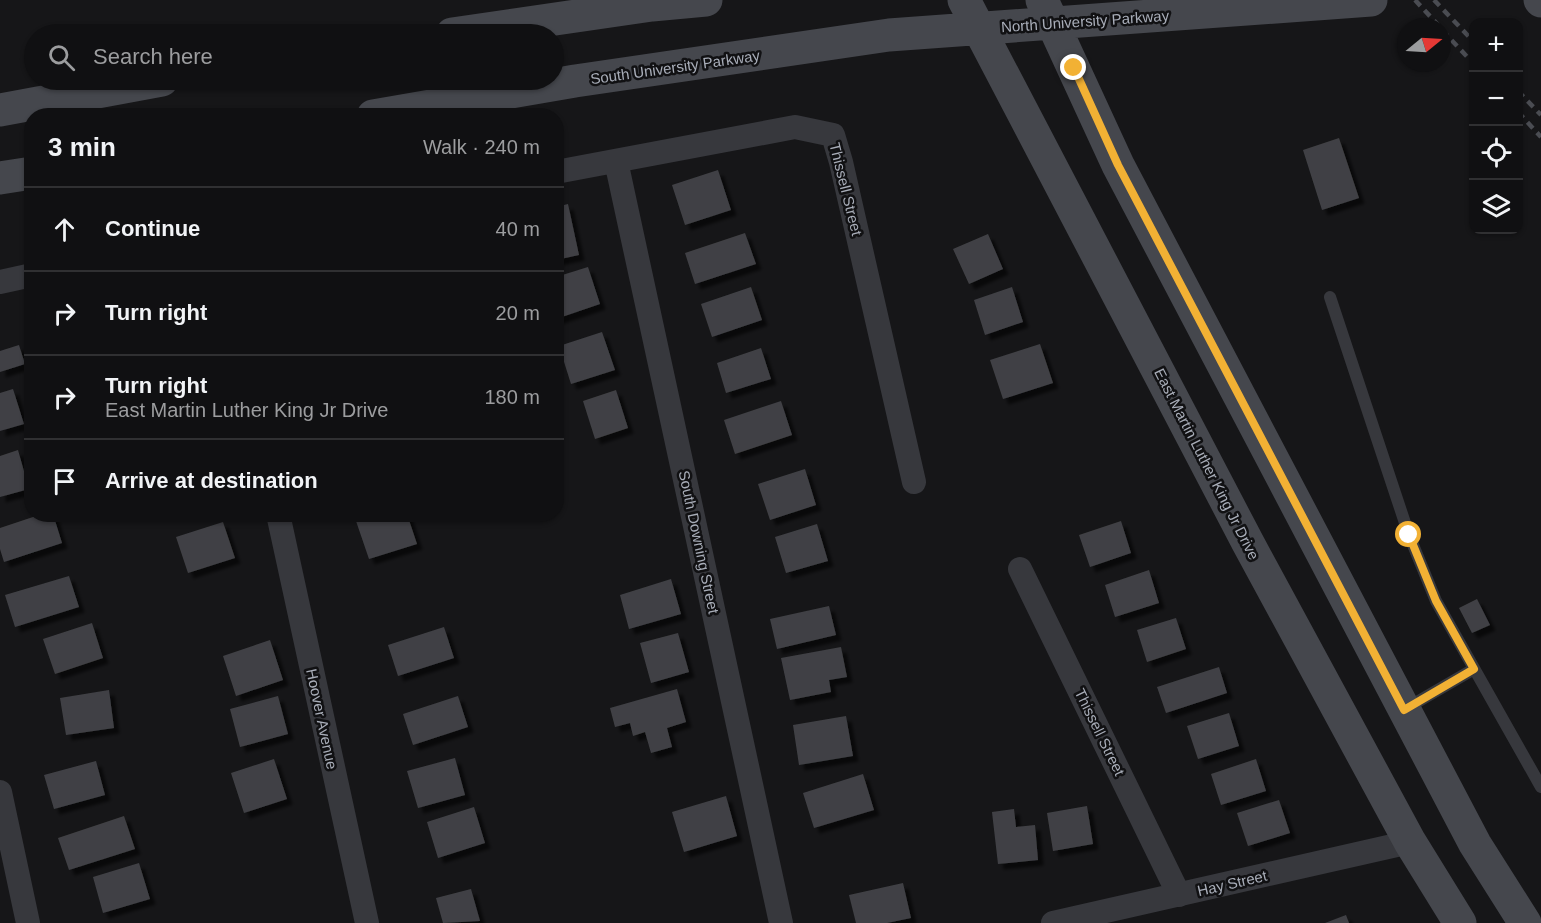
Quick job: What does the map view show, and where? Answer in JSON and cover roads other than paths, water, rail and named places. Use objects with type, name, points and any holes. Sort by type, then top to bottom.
[{"type":"main road","points":[[521,24],[652,5],[706,0]]},
{"type":"main road","name":"East Martin Luther King Jr Drive","points":[[964,0],[1248,543],[1410,842],[1460,923]]},
{"type":"main road","name":"North University Parkway","points":[[979,29],[1048,12],[1297,6],[1371,0]]},
{"type":"main road","points":[[1048,12],[1118,165],[1475,844],[1525,923]]},
{"type":"main road","name":"South University Parkway","points":[[564,83],[878,37],[979,29]]},
{"type":"main road","points":[[0,110],[108,90]]},
{"type":"main road","name":"South University Parkway","points":[[419,108],[522,90]]},
{"type":"main road","points":[[0,178],[24,174]]},
{"type":"street","name":"Thissell Street","points":[[564,171],[795,127],[833,135],[914,482]]},
{"type":"street","name":"South Downing Street","points":[[616,161],[781,923]]},
{"type":"street","points":[[0,282],[24,277]]},
{"type":"street","name":"Hoover Avenue","points":[[280,522],[367,923]]},
{"type":"street","name":"Thissell Street","points":[[1020,569],[1179,895]]},
{"type":"street","points":[[0,792],[28,923]]},
{"type":"street","name":"Hay Street","points":[[1053,923],[1410,842]]},
{"type":"lane","points":[[1330,297],[1409,535],[1436,601],[1541,787]]},
{"type":"lane","points":[[1404,710],[1474,669]]},
{"type":"railway","points":[[1415,0],[1432,18]]},
{"type":"railway","points":[[1434,0],[1469,37]]},
{"type":"railway","points":[[1451,40],[1469,59]]},
{"type":"railway","points":[[1523,96],[1541,115]]},
{"type":"railway","points":[[1523,117],[1541,137]]}]
